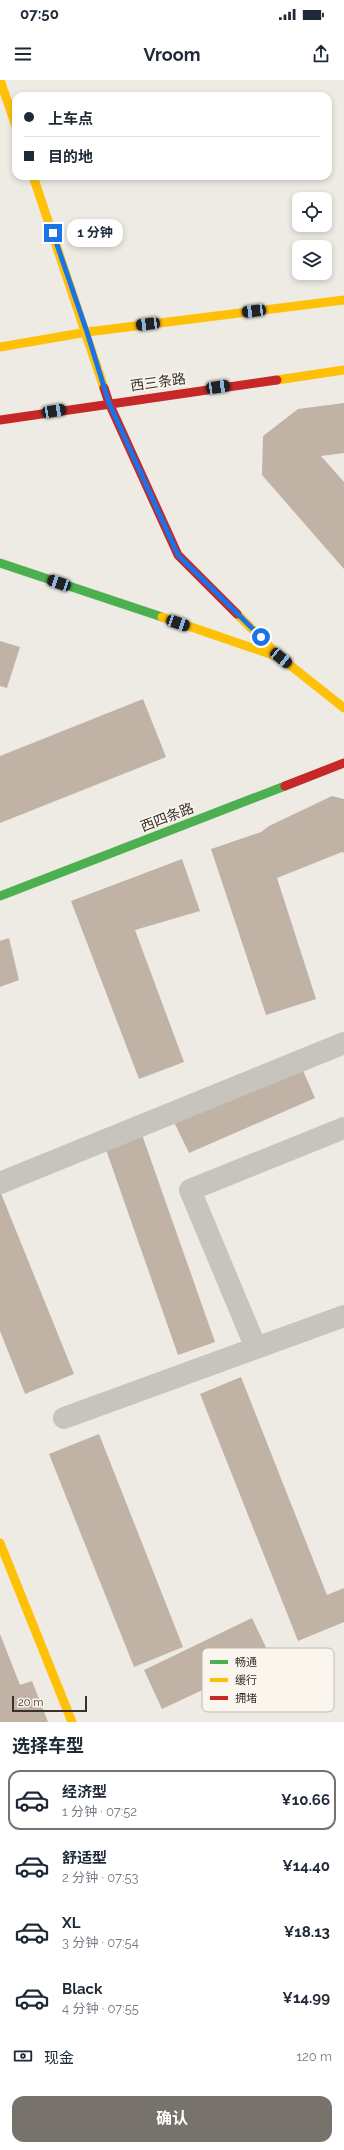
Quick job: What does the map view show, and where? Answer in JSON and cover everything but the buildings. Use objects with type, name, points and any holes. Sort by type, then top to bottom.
[{"type":"main road","points":[[0,80],[12,114]]},
{"type":"main road","points":[[35,180],[87,332],[109,403],[178,555],[281,658],[344,708]]},
{"type":"main road","points":[[0,346],[87,332],[344,300]]},
{"type":"main road","name":"西三条路","points":[[0,420],[344,370]]},
{"type":"main road","points":[[0,563],[281,658]]},
{"type":"main road","name":"西四条路","points":[[0,896],[344,763]]},
{"type":"main road","points":[[0,1543],[72,1722]]},
{"type":"street","points":[[0,1183],[344,1043]]},
{"type":"street","points":[[256,1348],[190,1190],[344,1128]]},
{"type":"street","points":[[64,1418],[344,1316]]},
{"type":"traffic: fast","points":[[0,563],[162,617]]},
{"type":"traffic: fast","points":[[0,896],[285,786]]},
{"type":"traffic: slow","points":[[0,80],[12,114]]},
{"type":"traffic: slow","points":[[34,180],[104,388]]},
{"type":"traffic: slow","points":[[0,347],[87,332],[344,300]]},
{"type":"traffic: slow","points":[[277,380],[344,370]]},
{"type":"traffic: slow","points":[[237,614],[281,658],[344,708]]},
{"type":"traffic: slow","points":[[162,617],[276,656]]},
{"type":"traffic: slow","points":[[0,1543],[72,1722]]},
{"type":"traffic: jam","points":[[0,420],[277,380]]},
{"type":"traffic: jam","points":[[104,388],[109,403],[178,555],[237,614]]},
{"type":"traffic: jam","points":[[285,786],[344,763]]},
{"type":"route","points":[[53,233],[87,332],[109,403],[178,555],[261,637]]}]
